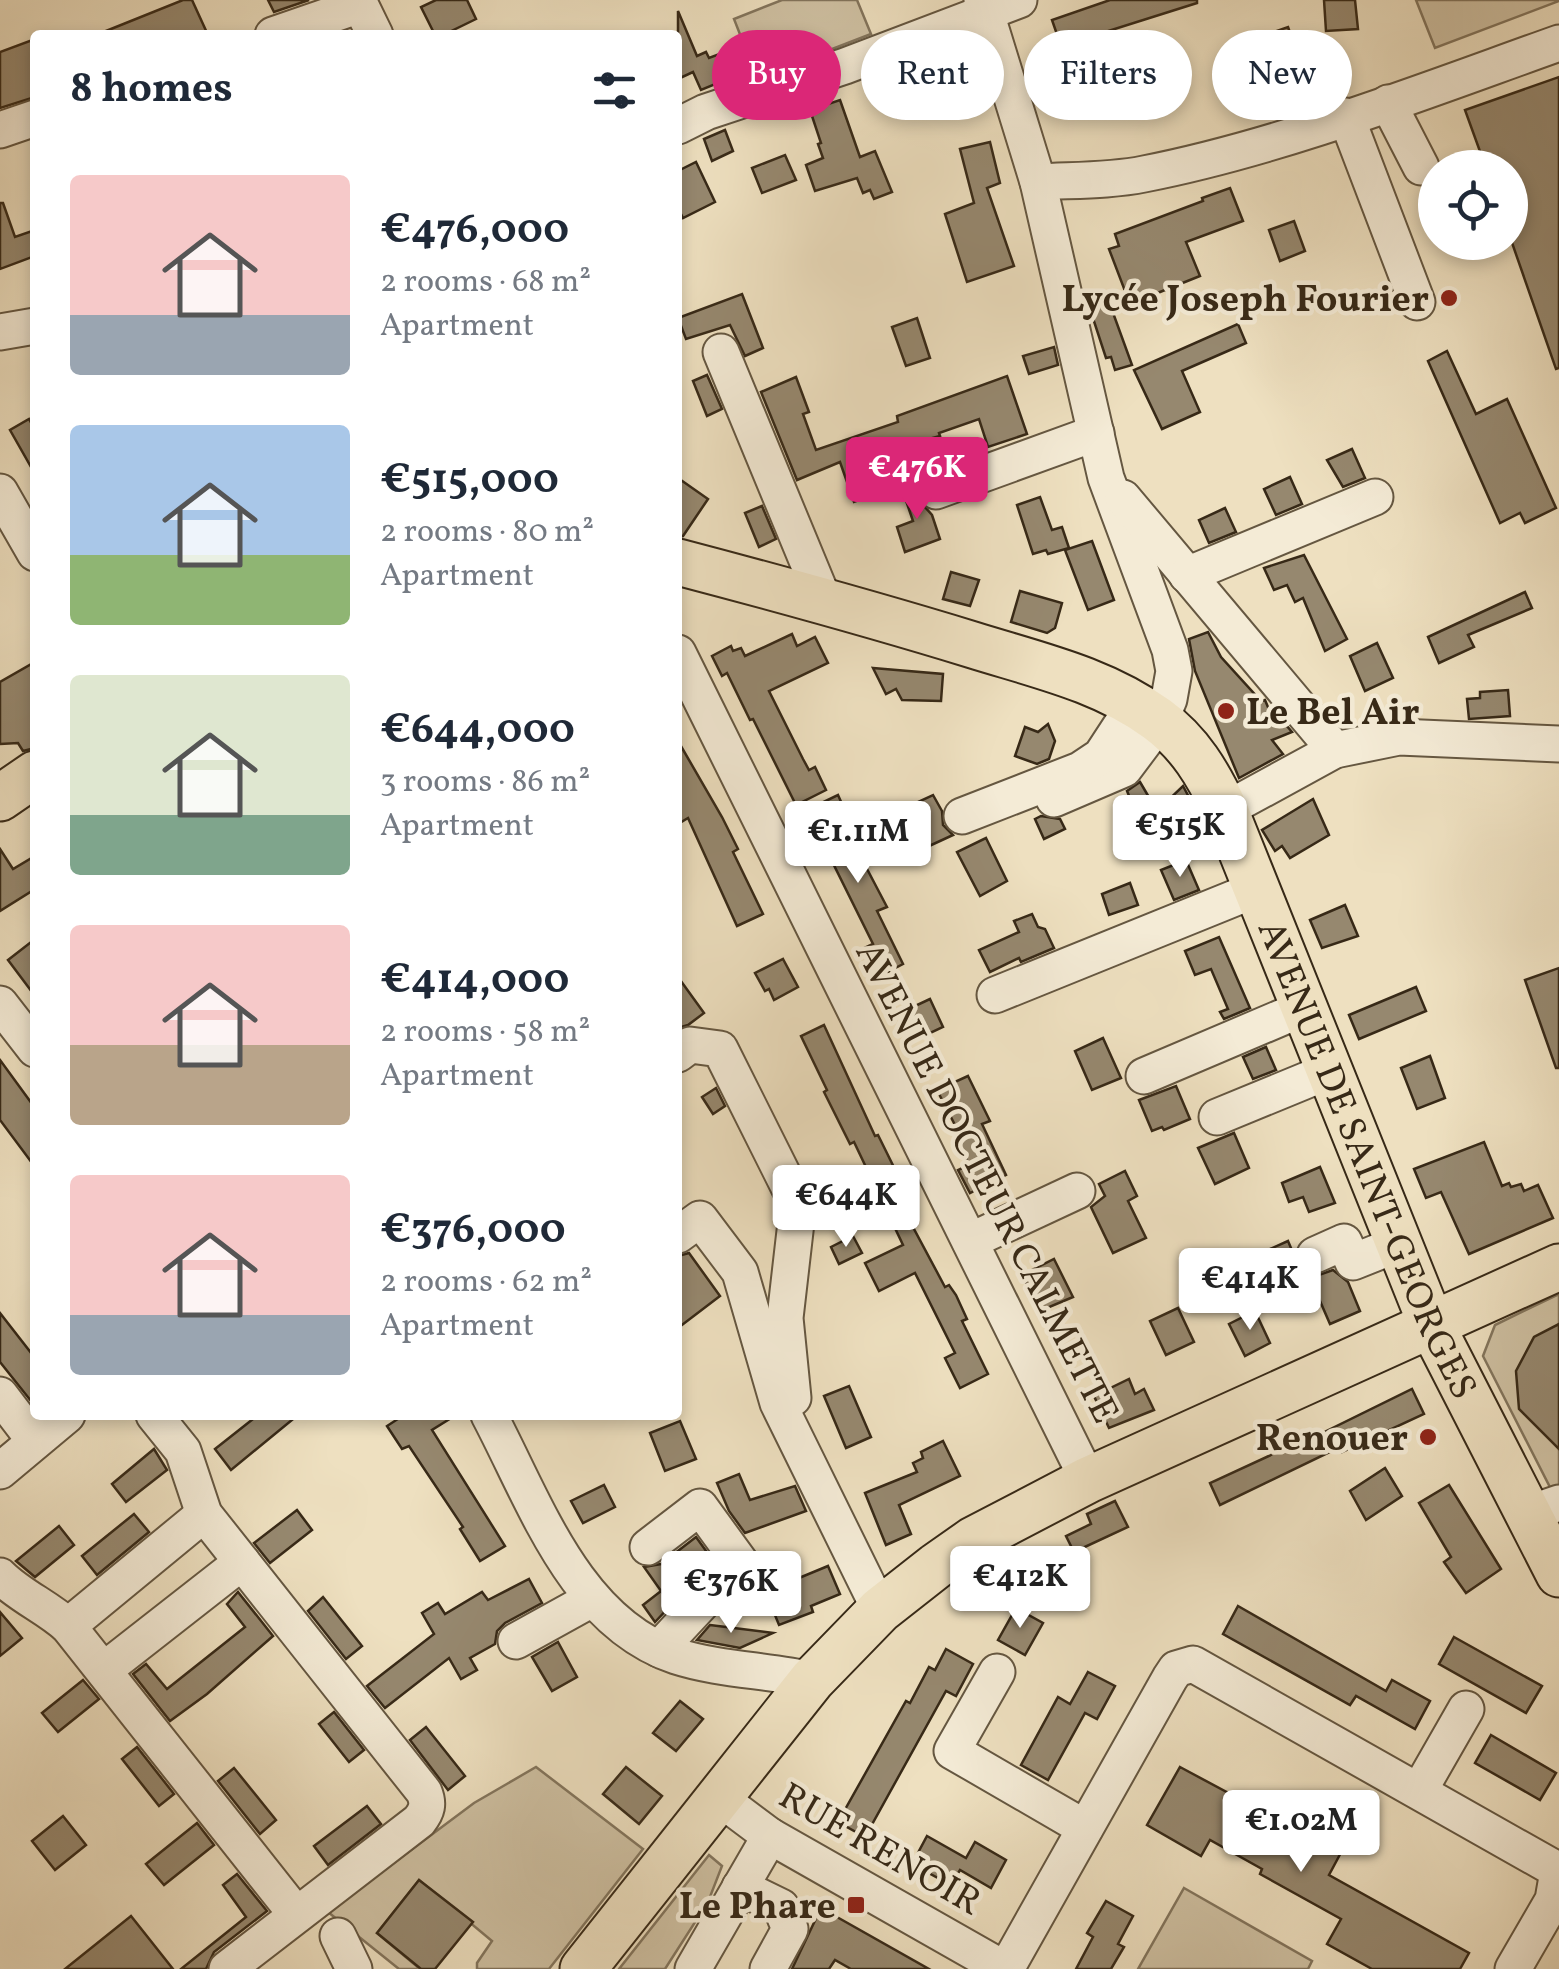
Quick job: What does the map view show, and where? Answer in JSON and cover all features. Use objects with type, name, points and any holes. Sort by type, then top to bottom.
[{"type":"main road","name":"AVENUE DE SAINT-GEORGES","points":[[682,563],[824,601],[1093,682],[1148,713],[1184,742],[1204,768],[1225,810],[1432,1326],[1543,1508],[1559,1574]]},
{"type":"main road","points":[[0,798],[30,777]]},
{"type":"main road","points":[[583,1969],[812,1680],[880,1610],[973,1540],[1088,1480],[1559,1267]]},
{"type":"street","points":[[682,124],[706,112],[845,66],[996,5],[1106,478],[1170,650],[1174,672],[1169,699],[1102,756],[962,816]]},
{"type":"street","points":[[294,30],[364,13]]},
{"type":"street","points":[[1352,114],[1559,43]]},
{"type":"street","points":[[1388,103],[1418,161]]},
{"type":"street","points":[[0,130],[30,120]]},
{"type":"street","points":[[1038,182],[1142,174],[1333,120]]},
{"type":"street","points":[[1348,120],[1417,302]]},
{"type":"street","points":[[0,332],[30,327]]},
{"type":"street","points":[[721,352],[824,601]]},
{"type":"street","points":[[936,491],[1096,433]]},
{"type":"street","points":[[1106,478],[1334,750]]},
{"type":"street","points":[[0,492],[30,544]]},
{"type":"street","points":[[1188,574],[1375,497]]},
{"type":"street","name":"AVENUE DOCTEUR CALMETTE","points":[[682,661],[1088,1480]]},
{"type":"street","points":[[1054,799],[1124,769],[1148,713]]},
{"type":"street","points":[[1225,810],[1334,750],[1399,737],[1559,744]]},
{"type":"street","points":[[995,995],[1257,890]]},
{"type":"street","points":[[0,1004],[30,1043]]},
{"type":"street","points":[[1144,1076],[1304,1008]]},
{"type":"street","points":[[682,1051],[690,1045],[720,1048],[798,1205],[785,1318],[797,1442]]},
{"type":"street","points":[[1217,1118],[1329,1071]]},
{"type":"street","points":[[970,1241],[1076,1192]]},
{"type":"street","points":[[682,1232],[700,1219],[740,1272],[778,1403],[880,1610]]},
{"type":"street","points":[[1314,1255],[1344,1242],[1352,1262],[1398,1244]]},
{"type":"street","points":[[0,1395],[36,1441]]},
{"type":"street","points":[[0,1471],[61,1420]]},
{"type":"street","points":[[158,1420],[183,1451],[204,1514],[424,1792],[427,1808],[227,1969]]},
{"type":"street","points":[[492,1420],[568,1565],[592,1599],[618,1624],[659,1650],[699,1662],[812,1680]]},
{"type":"street","points":[[648,1546],[700,1507],[740,1562],[659,1650]]},
{"type":"street","points":[[68,1626],[204,1514]]},
{"type":"street","points":[[104,1670],[242,1562]]},
{"type":"street","points":[[0,1576],[68,1626],[296,1914]]},
{"type":"street","points":[[516,1641],[592,1599]]},
{"type":"street","points":[[1005,1969],[1170,1678],[1184,1664],[1203,1668],[1542,1860],[1557,1877],[1553,1900],[1514,1969]]},
{"type":"street","points":[[997,1672],[952,1751],[1085,1828]]},
{"type":"street","points":[[1419,1790],[1466,1709]]},
{"type":"street","name":"RUE RENOIR","points":[[718,1797],[770,1836],[1005,1969]]},
{"type":"street","points":[[693,1969],[770,1836]]},
{"type":"street","points":[[740,1887],[782,1907],[790,1929],[768,1969]]},
{"type":"street","points":[[338,1936],[354,1969]]},
{"type":"shaded area","points":[[782,0],[857,0],[869,30],[861,30],[861,38],[841,46],[841,30],[738,30],[734,19]]},
{"type":"shaded area","points":[[1416,0],[1559,0],[1559,1],[1435,48]]},
{"type":"shaded area","points":[[1559,1294],[1559,1494],[1554,1495],[1483,1356],[1495,1325]]},
{"type":"shaded area","points":[[536,1767],[643,1849],[549,1969],[477,1969],[492,1941],[419,1880],[377,1933],[420,1969],[399,1969],[328,1912],[474,1803]]},
{"type":"shaded area","points":[[709,1855],[722,1866],[708,1902],[665,1969],[619,1969]]},
{"type":"shaded area","points":[[1184,1888],[1312,1961],[1308,1969],[1138,1969]]},
{"type":"building","points":[[183,0],[192,0],[206,30],[108,30]]},
{"type":"building","points":[[268,0],[309,0],[274,12]]},
{"type":"building","points":[[436,0],[467,0],[476,19],[453,30],[432,30],[421,7]]},
{"type":"building","points":[[1110,0],[1197,0],[1112,30],[1055,30],[1052,20]]},
{"type":"building","points":[[1324,0],[1355,0],[1358,29],[1326,30]]},
{"type":"building","points":[[678,11],[697,56],[706,52],[712,57],[712,85],[701,90],[693,72],[682,77],[682,30],[678,30]]},
{"type":"building","points":[[30,41],[30,99],[0,108],[0,52]]},
{"type":"building","points":[[1559,77],[1559,368],[1556,369],[1518,260],[1528,260],[1528,150],[1479,150],[1465,110]]},
{"type":"building","points":[[841,103],[860,157],[875,151],[892,192],[874,199],[870,190],[863,193],[857,178],[815,191],[806,165],[823,158],[818,144],[821,143],[813,120],[841,120]]},
{"type":"building","points":[[725,130],[733,151],[712,161],[704,139]]},
{"type":"building","points":[[990,142],[1000,183],[987,188],[1014,266],[967,282],[945,214],[974,203],[960,149]]},
{"type":"building","points":[[785,155],[796,180],[762,193],[752,168]]},
{"type":"building","points":[[696,162],[715,202],[683,218],[682,216],[682,169]]},
{"type":"building","points":[[1230,188],[1243,221],[1186,242],[1200,276],[1130,304],[1109,249],[1119,246],[1115,234]]},
{"type":"building","points":[[3,203],[15,237],[30,232],[30,258],[0,269]]},
{"type":"building","points":[[1294,221],[1305,251],[1280,261],[1269,230]]},
{"type":"building","points":[[742,294],[763,348],[745,356],[730,325],[686,339],[682,316]]},
{"type":"building","points":[[1108,299],[1132,365],[1115,370],[1111,357],[1106,358],[1089,306]]},
{"type":"building","points":[[917,318],[930,358],[906,366],[892,327]]},
{"type":"building","points":[[1238,324],[1246,343],[1182,371],[1200,412],[1162,429],[1134,370]]},
{"type":"building","points":[[1054,347],[1058,365],[1029,374],[1023,356]]},
{"type":"building","points":[[1447,351],[1476,414],[1507,399],[1556,508],[1525,523],[1520,513],[1500,523],[1428,361]]},
{"type":"building","points":[[707,375],[722,409],[707,416],[693,381]]},
{"type":"building","points":[[1007,376],[1027,434],[988,447],[979,419],[939,433],[940,436],[880,452],[892,488],[854,502],[840,462],[797,480],[761,392],[796,377],[809,412],[803,414],[816,450],[898,422],[897,416]]},
{"type":"building","points":[[29,419],[30,465],[10,430]]},
{"type":"building","points":[[1352,449],[1365,478],[1343,487],[1327,460]]},
{"type":"building","points":[[1290,477],[1302,504],[1276,515],[1264,489]]},
{"type":"building","points":[[918,480],[916,497],[932,515],[940,539],[905,552],[897,527],[913,521],[901,486]]},
{"type":"building","points":[[682,481],[708,499],[682,536]]},
{"type":"building","points":[[1040,497],[1052,530],[1062,527],[1069,548],[1033,554],[1017,505]]},
{"type":"building","points":[[762,506],[776,539],[759,547],[745,513]]},
{"type":"building","points":[[1225,508],[1236,532],[1209,543],[1199,520]]},
{"type":"building","points":[[1092,541],[1114,600],[1088,610],[1065,550]]},
{"type":"building","points":[[1304,555],[1347,639],[1325,651],[1303,598],[1295,602],[1287,585],[1274,590],[1264,568]]},
{"type":"building","points":[[951,572],[979,580],[970,606],[943,599]]},
{"type":"building","points":[[1020,591],[1062,603],[1055,628],[1047,633],[1011,622]]},
{"type":"building","points":[[1525,592],[1532,608],[1468,635],[1474,647],[1439,663],[1428,637]]},
{"type":"building","points":[[1208,632],[1221,657],[1292,732],[1272,740],[1283,754],[1239,778],[1195,671],[1189,639]]},
{"type":"building","points":[[792,634],[797,646],[815,637],[828,663],[769,691],[809,770],[815,767],[826,790],[796,805],[753,719],[750,720],[727,673],[722,676],[712,656],[731,646],[733,651],[741,648],[745,656]]},
{"type":"building","points":[[1377,643],[1393,678],[1365,691],[1350,656]]},
{"type":"building","points":[[30,665],[30,749],[23,751],[18,743],[0,744],[0,682]]},
{"type":"building","points":[[873,668],[943,674],[941,701],[902,700],[896,689],[886,694]]},
{"type":"building","points":[[1508,690],[1510,716],[1469,719],[1467,699],[1480,698],[1480,692]]},
{"type":"building","points":[[1048,724],[1055,741],[1049,759],[1037,764],[1015,756],[1025,727],[1038,732]]},
{"type":"building","points":[[682,748],[738,849],[733,852],[763,914],[737,926],[688,818],[682,822]]},
{"type":"building","points":[[1140,782],[1157,811],[1183,786],[1199,816],[1147,839],[1127,791]]},
{"type":"building","points":[[838,795],[850,822],[844,825],[887,907],[877,911],[903,964],[878,977],[864,948],[873,944],[819,835],[829,830],[817,805]]},
{"type":"building","points":[[933,795],[942,811],[943,825],[953,835],[927,847],[907,807]]},
{"type":"building","points":[[1313,799],[1329,835],[1290,858],[1282,846],[1275,851],[1262,830]]},
{"type":"building","points":[[1035,819],[1060,819],[1065,829],[1044,839]]},
{"type":"building","points":[[986,838],[1007,881],[980,896],[957,852]]},
{"type":"building","points":[[0,849],[13,869],[30,859],[30,892],[0,911]]},
{"type":"building","points":[[1186,860],[1199,890],[1174,900],[1161,870]]},
{"type":"building","points":[[1130,883],[1138,905],[1109,915],[1102,894]]},
{"type":"building","points":[[1345,905],[1358,936],[1322,948],[1310,920]]},
{"type":"building","points":[[1032,914],[1054,948],[990,972],[979,950],[1019,932],[1014,921]]},
{"type":"building","points":[[1219,937],[1250,1008],[1224,1019],[1220,1012],[1228,1009],[1211,969],[1195,975],[1185,951]]},
{"type":"building","points":[[30,943],[30,989],[8,960]]},
{"type":"building","points":[[783,959],[798,987],[774,1000],[755,973]]},
{"type":"building","points":[[1559,968],[1559,1068],[1556,1068],[1525,980]]},
{"type":"building","points":[[682,983],[704,1013],[682,1027]]},
{"type":"building","points":[[1416,987],[1426,1011],[1359,1039],[1349,1015]]},
{"type":"building","points":[[930,999],[943,1027],[909,1043],[900,1013]]},
{"type":"building","points":[[824,1025],[875,1136],[878,1135],[915,1210],[906,1214],[945,1287],[949,1285],[956,1295],[967,1319],[962,1321],[988,1374],[960,1388],[945,1358],[955,1353],[915,1273],[879,1291],[865,1263],[903,1245],[854,1142],[850,1144],[824,1092],[827,1090],[801,1036]]},
{"type":"building","points":[[1103,1038],[1121,1078],[1092,1090],[1075,1051]]},
{"type":"building","points":[[1266,1047],[1276,1070],[1253,1079],[1243,1057]]},
{"type":"building","points":[[1430,1056],[1445,1098],[1417,1109],[1401,1068]]},
{"type":"building","points":[[0,1060],[30,1101],[30,1160],[0,1120]]},
{"type":"building","points":[[968,1076],[990,1121],[982,1124],[1006,1175],[970,1193],[958,1170],[969,1165],[953,1130],[957,1129],[937,1090]]},
{"type":"building","points":[[1176,1086],[1190,1119],[1152,1131],[1139,1100]]},
{"type":"building","points":[[716,1088],[725,1106],[713,1114],[702,1097]]},
{"type":"building","points":[[1234,1133],[1249,1168],[1215,1184],[1198,1148]]},
{"type":"building","points":[[1484,1142],[1502,1186],[1521,1184],[1524,1191],[1538,1185],[1553,1218],[1469,1254],[1441,1192],[1426,1198],[1414,1169]]},
{"type":"building","points":[[1320,1167],[1335,1203],[1309,1212],[1303,1197],[1289,1202],[1282,1183]]},
{"type":"building","points":[[1125,1171],[1137,1196],[1128,1201],[1146,1238],[1113,1253],[1091,1207],[1105,1196],[1099,1184]]},
{"type":"building","points":[[853,1236],[862,1253],[839,1264],[831,1247]]},
{"type":"building","points":[[1288,1241],[1302,1274],[1257,1293],[1243,1261]]},
{"type":"building","points":[[689,1253],[720,1296],[682,1325],[682,1255]]},
{"type":"building","points":[[1054,1259],[1073,1297],[1040,1311],[1022,1275]]},
{"type":"building","points":[[1333,1270],[1348,1282],[1360,1311],[1330,1324],[1310,1278]]},
{"type":"building","points":[[1178,1308],[1194,1342],[1166,1355],[1150,1321]]},
{"type":"building","points":[[1255,1311],[1270,1343],[1245,1356],[1229,1324]]},
{"type":"building","points":[[0,1313],[30,1352],[30,1400],[0,1362]]},
{"type":"building","points":[[1559,1324],[1559,1449],[1519,1409],[1516,1371],[1534,1337]]},
{"type":"building","points":[[1129,1379],[1135,1394],[1144,1389],[1154,1410],[1109,1428],[1094,1396]]},
{"type":"building","points":[[849,1386],[871,1437],[846,1448],[824,1396]]},
{"type":"building","points":[[1412,1389],[1424,1414],[1342,1452],[1340,1447],[1220,1505],[1210,1483],[1271,1455],[1269,1451],[1302,1436],[1304,1442]]},
{"type":"building","points":[[252,1420],[292,1420],[231,1470],[215,1449]]},
{"type":"building","points":[[396,1420],[448,1420],[432,1430],[505,1546],[480,1561],[460,1529],[463,1527],[409,1446],[402,1449],[387,1426]]},
{"type":"building","points":[[680,1421],[696,1459],[665,1471],[650,1433]]},
{"type":"building","points":[[943,1441],[960,1476],[899,1505],[911,1534],[886,1545],[865,1493],[917,1472],[913,1463],[923,1458],[921,1452]]},
{"type":"building","points":[[154,1449],[167,1470],[126,1502],[112,1484]]},
{"type":"building","points":[[1385,1468],[1402,1496],[1366,1520],[1350,1491]]},
{"type":"building","points":[[739,1474],[750,1500],[795,1486],[806,1511],[745,1533],[729,1511],[717,1483]]},
{"type":"building","points":[[604,1485],[615,1507],[583,1523],[571,1501]]},
{"type":"building","points":[[1449,1485],[1501,1569],[1466,1593],[1444,1562],[1451,1557],[1419,1503]]},
{"type":"building","points":[[1115,1501],[1128,1527],[1074,1552],[1066,1536],[1091,1524],[1087,1514]]},
{"type":"building","points":[[297,1510],[312,1530],[270,1563],[254,1543]]},
{"type":"building","points":[[134,1514],[149,1532],[97,1575],[82,1556]]},
{"type":"building","points":[[59,1526],[74,1545],[35,1577],[16,1561]]},
{"type":"building","points":[[696,1537],[709,1555],[661,1591],[644,1567],[661,1564]]},
{"type":"building","points":[[828,1566],[840,1594],[811,1606],[813,1612],[779,1625],[768,1598],[775,1595],[768,1578],[795,1567],[799,1578]]},
{"type":"building","points":[[529,1579],[542,1603],[505,1623],[497,1631],[495,1644],[470,1658],[477,1670],[461,1679],[449,1658],[385,1708],[367,1686],[434,1634],[422,1613],[438,1603],[445,1614],[482,1592],[488,1600]]},
{"type":"building","points":[[661,1591],[671,1605],[655,1622],[643,1605]]},
{"type":"building","points":[[238,1592],[273,1636],[170,1721],[133,1674],[146,1664],[167,1689],[245,1627],[227,1604]]},
{"type":"building","points":[[323,1597],[362,1646],[346,1659],[308,1611]]},
{"type":"building","points":[[1238,1606],[1386,1691],[1392,1680],[1430,1701],[1415,1729],[1356,1696],[1350,1705],[1223,1634]]},
{"type":"building","points":[[1016,1608],[1043,1623],[1025,1655],[998,1640]]},
{"type":"building","points":[[0,1612],[22,1638],[0,1656]]},
{"type":"building","points":[[710,1625],[773,1633],[740,1648],[697,1640]]},
{"type":"building","points":[[1454,1637],[1542,1686],[1526,1713],[1439,1664]]},
{"type":"building","points":[[558,1642],[577,1677],[552,1691],[532,1657]]},
{"type":"building","points":[[946,1649],[973,1664],[956,1696],[946,1691],[865,1837],[838,1822],[906,1701],[910,1703],[929,1667],[935,1670]]},
{"type":"building","points":[[1088,1672],[1115,1686],[1097,1719],[1085,1713],[1048,1780],[1021,1765],[1058,1697],[1070,1704]]},
{"type":"building","points":[[83,1680],[99,1699],[58,1732],[42,1713]]},
{"type":"building","points":[[680,1701],[703,1719],[676,1751],[653,1733]]},
{"type":"building","points":[[334,1712],[364,1750],[349,1762],[319,1724]]},
{"type":"building","points":[[426,1727],[465,1776],[448,1790],[410,1740]]},
{"type":"building","points":[[1491,1735],[1556,1773],[1540,1800],[1475,1763]]},
{"type":"building","points":[[137,1747],[174,1794],[159,1806],[122,1759]]},
{"type":"building","points":[[626,1767],[662,1796],[639,1824],[603,1794]]},
{"type":"building","points":[[1180,1767],[1234,1796],[1230,1803],[1283,1832],[1293,1815],[1345,1845],[1329,1875],[1469,1953],[1460,1969],[1372,1969],[1327,1944],[1341,1919],[1260,1874],[1262,1869],[1210,1840],[1201,1856],[1147,1825]]},
{"type":"building","points":[[234,1768],[276,1820],[260,1834],[218,1781]]},
{"type":"building","points":[[367,1806],[381,1824],[328,1865],[314,1846]]},
{"type":"building","points":[[63,1816],[86,1845],[55,1870],[32,1841]]},
{"type":"building","points":[[197,1823],[214,1845],[164,1885],[146,1864]]},
{"type":"building","points":[[927,1836],[966,1858],[975,1842],[1006,1860],[991,1888],[960,1870],[951,1885],[912,1864]]},
{"type":"building","points":[[237,1874],[267,1911],[214,1952],[206,1969],[181,1969],[246,1917],[223,1885]]},
{"type":"building","points":[[419,1880],[473,1922],[435,1969],[421,1969],[377,1933]]},
{"type":"building","points":[[1106,1901],[1133,1916],[1118,1944],[1124,1947],[1111,1969],[1076,1969],[1093,1937],[1087,1933]]},
{"type":"building","points":[[821,1908],[929,1969],[851,1969],[835,1960],[829,1969],[792,1969]]},
{"type":"building","points":[[131,1916],[173,1969],[65,1969]]},
{"type":"place","name":"Lycée Joseph Fourier","points":[[1449,298]]},
{"type":"place","name":"Le Bel Air","points":[[1226,711]]},
{"type":"place","name":"Renouer","points":[[1428,1437]]},
{"type":"place","name":"Le Phare","points":[[856,1905]]}]
